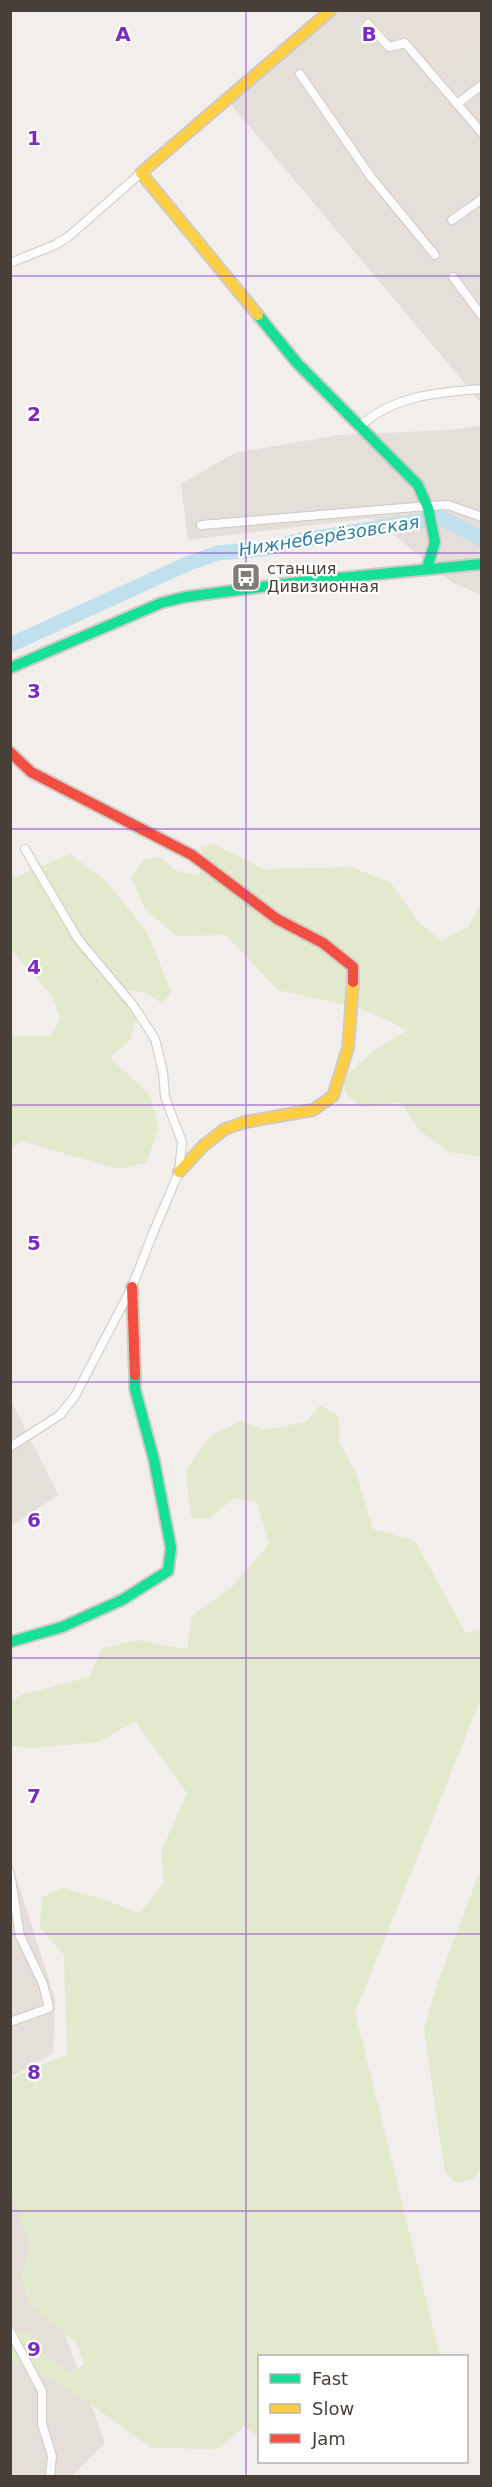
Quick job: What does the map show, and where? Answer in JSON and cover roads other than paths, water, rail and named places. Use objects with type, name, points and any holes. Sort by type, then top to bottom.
[{"type":"street","points":[[10,263],[55,245],[68,237],[331,10]]},
{"type":"street","points":[[368,24],[389,46],[405,43],[482,133]]},
{"type":"street","points":[[300,74],[371,177],[435,255]]},
{"type":"street","points":[[457,104],[482,85]]},
{"type":"street","points":[[141,173],[297,363],[418,485],[427,506],[435,542],[427,568]]},
{"type":"street","points":[[452,220],[482,200]]},
{"type":"street","points":[[453,277],[482,316]]},
{"type":"street","points":[[359,427],[373,414],[393,405],[442,392],[482,389]]},
{"type":"street","points":[[201,525],[448,505],[482,518]]},
{"type":"street","points":[[10,668],[161,603],[185,597],[299,582],[482,564]]},
{"type":"street","points":[[10,752],[31,772],[192,855],[277,919],[323,943],[353,967],[353,1023],[349,1048],[334,1095],[310,1111],[234,1125],[214,1135],[179,1173]]},
{"type":"street","points":[[10,1447],[60,1415],[75,1396],[132,1287],[179,1173],[182,1142],[165,1097],[163,1072],[155,1039],[133,1005],[78,939],[58,909],[25,849]]},
{"type":"street","points":[[10,1642],[62,1627],[122,1600],[168,1571],[171,1548],[154,1460],[135,1389],[132,1287]]},
{"type":"street","points":[[10,1873],[20,1936],[43,1984],[49,2008],[10,2022]]},
{"type":"street","points":[[10,2331],[42,2391],[42,2424],[52,2456],[50,2476]]},
{"type":"waterway","name":"Нижнеберёзовская","points":[[10,645],[189,563],[218,553],[263,549],[438,518],[482,539]]},
{"type":"place","name":"станция Дивизионная","points":[[246,577]]}]
